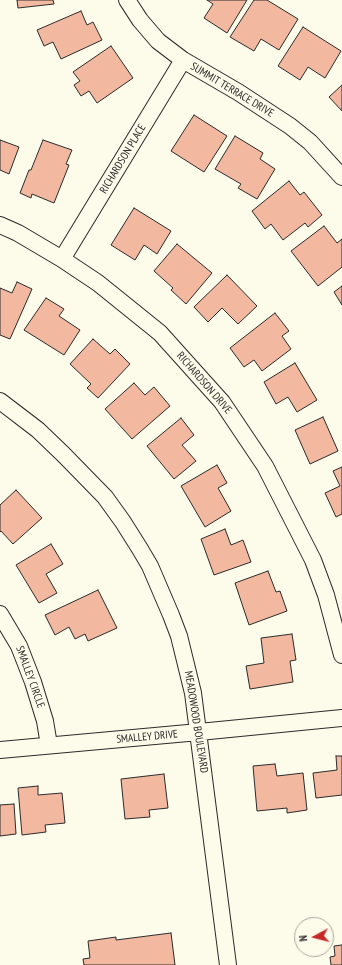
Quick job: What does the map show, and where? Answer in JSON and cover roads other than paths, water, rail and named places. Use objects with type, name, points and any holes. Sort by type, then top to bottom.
[{"type":"street","name":"SUMMIT TERRACE DRIVE","points":[[127,0],[140,20],[158,41],[183,60],[238,92],[290,126],[310,142],[342,177]]},
{"type":"street","name":"RICHARDSON PLACE","points":[[62,259],[183,60]]},
{"type":"street","name":"RICHARDSON DRIVE","points":[[0,225],[62,259],[98,283],[160,334],[222,402],[265,466],[313,560],[326,595],[342,655]]},
{"type":"street","name":"MEADOWOOD BOULEVARD","points":[[0,401],[38,430],[100,492],[123,522],[150,566],[179,636],[193,693],[199,732],[228,965]]},
{"type":"street","name":"SMALLEY CIRCLE","points":[[0,614],[19,646],[34,682],[45,721],[48,745]]},
{"type":"street","name":"SMALLEY DRIVE","points":[[0,750],[342,718]]}]
